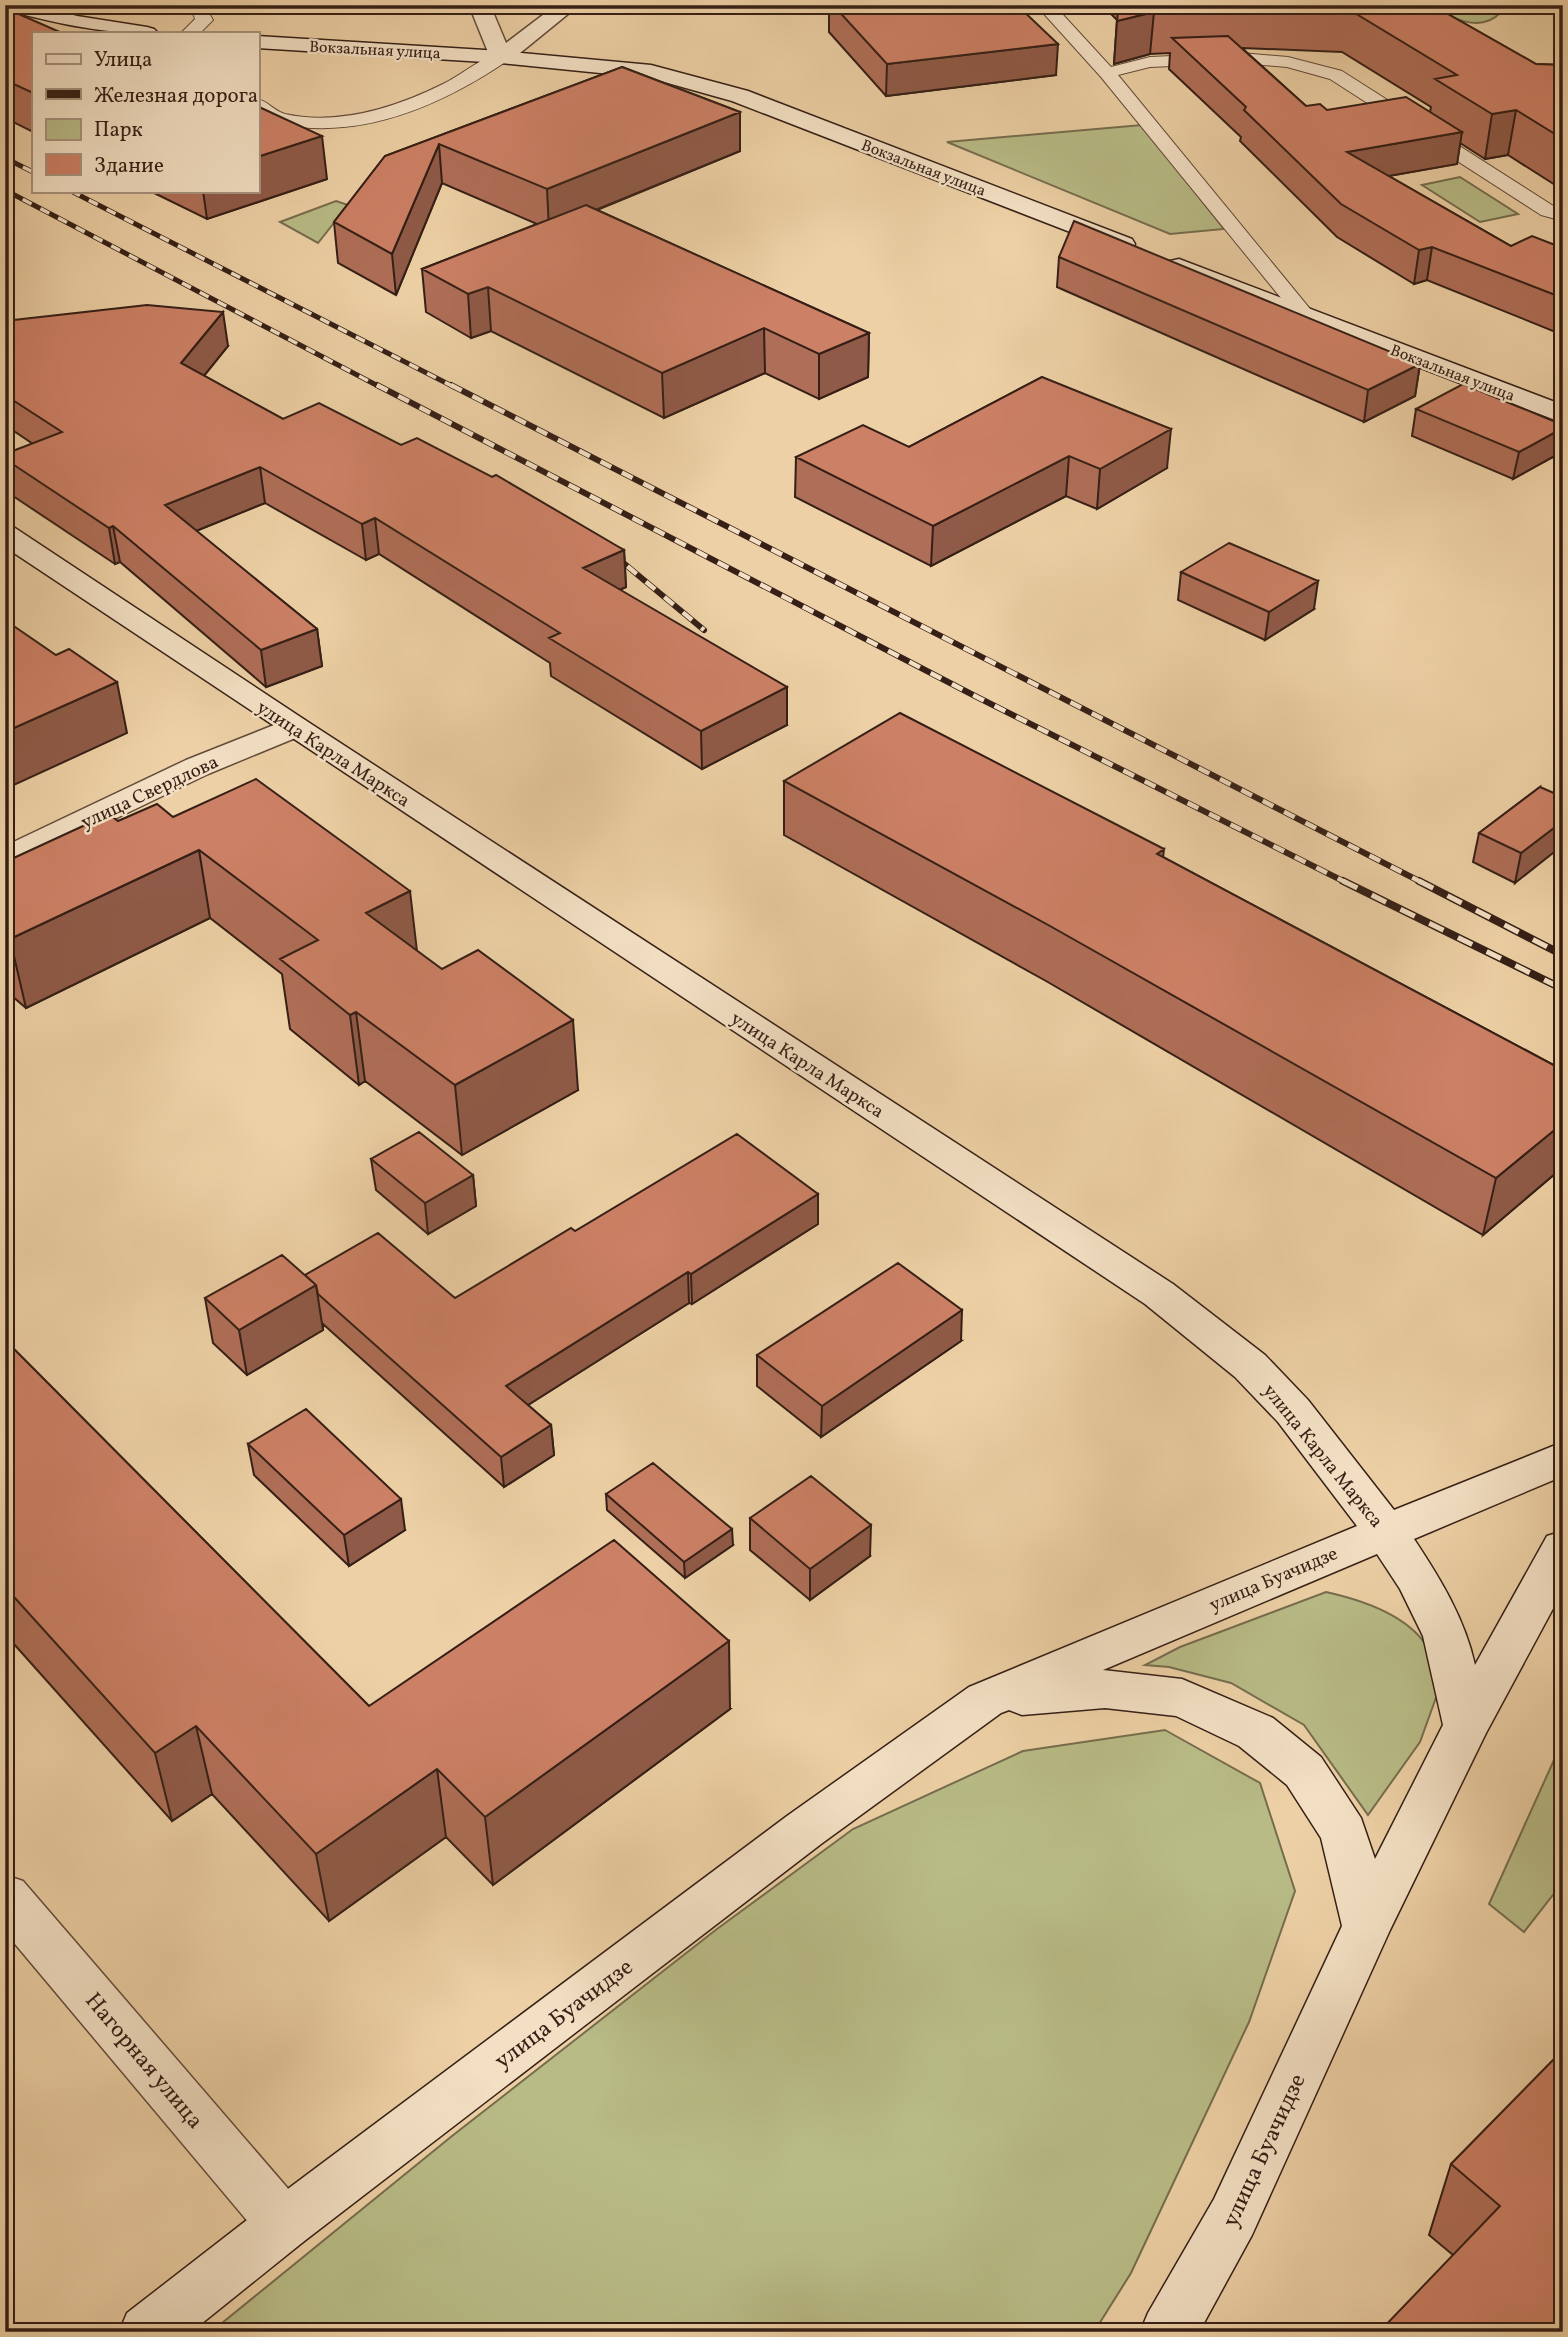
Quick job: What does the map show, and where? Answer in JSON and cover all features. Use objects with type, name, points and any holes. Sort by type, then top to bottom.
[{"type":"main road","points":[[9,5],[76,22],[141,32]]},
{"type":"main road","points":[[479,5],[501,57],[569,5]]},
{"type":"main road","name":"Вокзальная улица","points":[[259,44],[501,57],[651,72],[740,96],[1563,415]]},
{"type":"main road","name":"улица Карла Маркса","points":[[5,534],[294,727],[1159,1294],[1250,1366],[1293,1411],[1385,1530],[1418,1580],[1446,1636],[1466,1725]]},
{"type":"main road","name":"улица Свердлова","points":[[5,859],[197,767],[294,727]]},
{"type":"main road","name":"улица Буачидзе","points":[[147,2332],[284,2224],[804,1830],[985,1700],[1385,1530],[1563,1458]]},
{"type":"main road","name":"улица Буачидзе","points":[[1168,2332],[1234,2217],[1367,1926],[1466,1725],[1563,1548]]},
{"type":"main road","points":[[985,1700],[1118,1690],[1182,1698],[1256,1732],[1304,1770],[1344,1833],[1367,1926]]},
{"type":"main road","name":"Нагорная улица","points":[[5,1896],[284,2224]]},
{"type":"lane","points":[[1044,5],[1107,73],[1305,315]]},
{"type":"lane","points":[[1057,5],[1110,54],[1150,62]]},
{"type":"lane","points":[[191,32],[204,20],[197,7]]},
{"type":"lane","points":[[259,107],[264,113],[283,119],[323,125],[344,123],[382,114],[427,96],[473,76],[501,57]]},
{"type":"lane","points":[[1107,73],[1150,62],[1241,58],[1288,62],[1336,75],[1548,211],[1563,215]]},
{"type":"green space","points":[[1429,5],[1495,5],[1500,13],[1492,19],[1474,23],[1455,18]]},
{"type":"green space","points":[[1142,125],[1224,229],[1170,234],[947,142]]},
{"type":"green space","points":[[1460,177],[1518,214],[1480,222],[1422,185]]},
{"type":"green space","points":[[336,201],[348,205],[318,243],[280,222]]},
{"type":"green space","points":[[1326,1592],[1384,1611],[1410,1627],[1431,1654],[1442,1681],[1420,1742],[1368,1815],[1304,1725],[1231,1683],[1169,1667],[1145,1665],[1180,1647]]},
{"type":"green space","points":[[1165,1730],[1260,1783],[1295,1891],[1249,2022],[1131,2273],[1094,2332],[211,2332],[452,2136],[717,1929],[853,1829],[1023,1751]]},
{"type":"green space","points":[[1563,1740],[1563,1882],[1524,1932],[1489,1904]]},
{"type":"building","points":[[833,5],[1017,5],[1058,44],[887,64]]},
{"type":"building","points":[[1119,5],[1209,5],[1214,9],[1154,12],[1117,21]]},
{"type":"building","points":[[1245,5],[1432,5],[1536,64],[1563,65],[1563,139],[1516,110],[1492,114],[1435,79],[1457,75],[1348,9]]},
{"type":"building","points":[[5,8],[60,32],[32,32],[32,93],[5,80]]},
{"type":"building","points":[[1228,36],[1306,106],[1320,104],[1327,110],[1406,97],[1462,132],[1347,152],[1511,246],[1532,236],[1563,248],[1563,298],[1432,247],[1419,250],[1341,204],[1244,110],[1246,107],[1172,38]]},
{"type":"building","points":[[622,67],[740,112],[547,189],[439,144],[392,254],[334,222],[385,156]]},
{"type":"building","points":[[259,107],[322,136],[259,156]]},
{"type":"building","points":[[586,205],[869,333],[819,354],[764,328],[662,373],[488,287],[468,294],[422,269]]},
{"type":"building","points":[[1074,221],[1420,364],[1368,390],[1059,257]]},
{"type":"building","points":[[147,305],[223,312],[181,363],[283,419],[319,403],[401,445],[417,438],[492,477],[496,475],[624,550],[583,568],[787,687],[701,731],[549,638],[560,633],[375,518],[362,524],[260,467],[165,505],[317,629],[261,650],[113,526],[109,528],[5,459],[5,454],[62,432],[5,395],[5,321]]},
{"type":"building","points":[[1042,377],[1171,429],[1100,469],[1069,456],[933,526],[796,457],[863,425],[909,447]]},
{"type":"building","points":[[1463,384],[1563,425],[1563,428],[1519,452],[1416,409]]},
{"type":"building","points":[[1229,543],[1318,581],[1269,612],[1181,572]]},
{"type":"building","points":[[5,620],[56,655],[69,649],[117,682],[5,732]]},
{"type":"building","points":[[900,713],[1164,849],[1157,854],[1563,1070],[1563,1123],[1496,1178],[1050,926],[784,781]]},
{"type":"building","points":[[256,779],[410,891],[366,913],[442,969],[478,950],[573,1020],[455,1085],[356,1012],[350,1015],[280,959],[318,940],[199,850],[10,939],[5,935],[5,862],[109,814],[118,821],[157,804],[173,817]]},
{"type":"building","points":[[1540,787],[1563,797],[1563,821],[1521,853],[1479,833]]},
{"type":"building","points":[[419,1132],[473,1175],[425,1203],[371,1159]]},
{"type":"building","points":[[737,1134],[818,1194],[506,1386],[551,1425],[501,1457],[318,1294],[316,1285],[305,1275],[378,1233],[455,1298],[571,1228],[575,1231]]},
{"type":"building","points":[[282,1255],[316,1285],[239,1330],[205,1298]]},
{"type":"building","points":[[898,1263],[962,1310],[822,1406],[757,1355]]},
{"type":"building","points":[[5,1340],[369,1706],[614,1540],[729,1641],[485,1817],[437,1769],[316,1854],[196,1726],[155,1753],[5,1587]]},
{"type":"building","points":[[306,1409],[401,1499],[344,1535],[248,1444]]},
{"type":"building","points":[[653,1463],[732,1529],[684,1562],[606,1494]]},
{"type":"building","points":[[811,1476],[871,1525],[810,1569],[750,1518]]},
{"type":"building","points":[[1563,2050],[1563,2332],[1379,2332],[1500,2206],[1451,2164]]},
{"type":"railway","points":[[5,158],[32,172]]},
{"type":"railway","points":[[5,190],[380,387]]},
{"type":"railway","points":[[73,192],[454,387]]},
{"type":"railway","points":[[377,385],[975,696],[1344,881]]},
{"type":"railway","points":[[451,385],[1423,883]]},
{"type":"railway","points":[[609,551],[704,630]]},
{"type":"railway","points":[[1344,881],[1563,989]]},
{"type":"railway","points":[[1419,881],[1563,955]]}]
